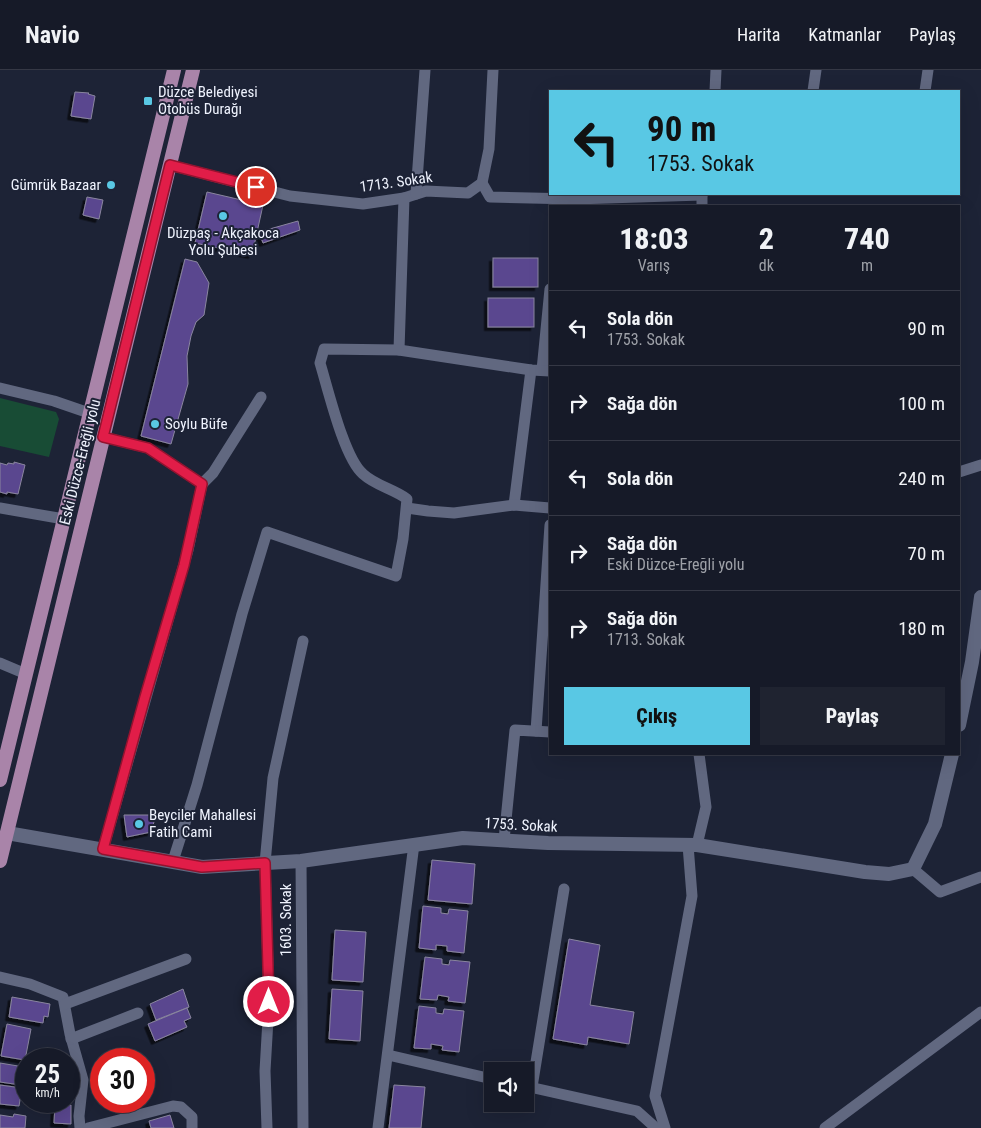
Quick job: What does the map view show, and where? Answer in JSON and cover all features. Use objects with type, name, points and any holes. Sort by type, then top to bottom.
[{"type":"main road","name":"Eski Düzce-Ereğli yolu","points":[[0,780],[174,70]]},
{"type":"main road","name":"Eski Düzce-Ereğli yolu","points":[[0,861],[194,70]]},
{"type":"street","points":[[416,194],[425,70]]},
{"type":"street","points":[[493,70],[489,149],[482,183],[490,197],[558,202],[702,198]]},
{"type":"street","points":[[714,90],[716,70]]},
{"type":"street","points":[[813,90],[816,70]]},
{"type":"street","points":[[925,90],[928,70]]},
{"type":"street","name":"1713. Sokak","points":[[170,165],[290,196],[363,204],[404,198],[426,190],[468,193],[482,183]]},
{"type":"street","points":[[399,350],[404,198]]},
{"type":"street","points":[[514,505],[541,370],[549,297]]},
{"type":"street","points":[[173,861],[197,785],[242,614],[267,532],[396,576],[403,539],[407,499],[363,474],[349,454],[320,363],[324,349],[399,350],[541,370]]},
{"type":"street","points":[[0,388],[54,401],[89,413]]},
{"type":"street","points":[[103,849],[188,550],[202,484],[213,473],[261,397]]},
{"type":"street","points":[[103,437],[148,448],[202,484]]},
{"type":"street","points":[[960,472],[981,465]]},
{"type":"street","points":[[407,508],[428,512],[454,513],[514,505],[549,508]]},
{"type":"street","points":[[0,508],[64,520]]},
{"type":"street","points":[[536,731],[549,540]]},
{"type":"street","points":[[960,720],[978,644],[981,597]]},
{"type":"street","points":[[267,1128],[265,1071],[269,1002],[265,863],[273,778],[303,641]]},
{"type":"street","points":[[0,663],[26,674]]},
{"type":"street","points":[[504,840],[515,730],[549,732]]},
{"type":"street","points":[[665,1128],[655,1096],[692,896],[692,845],[706,808],[699,755]]},
{"type":"street","points":[[952,755],[935,824],[913,869],[940,892],[981,877]]},
{"type":"street","name":"1753. Sokak","points":[[7,833],[202,867],[301,861],[463,838],[548,843],[692,845],[865,872],[889,874],[913,869]]},
{"type":"street","points":[[378,1128],[414,844]]},
{"type":"street","name":"1603. Sokak","points":[[301,861],[303,1128]]},
{"type":"street","points":[[532,1062],[564,889]]},
{"type":"street","points":[[65,1004],[186,959]]},
{"type":"street","points":[[0,977],[30,984],[63,997],[71,1039],[83,1080],[79,1116],[80,1128]]},
{"type":"street","points":[[825,1128],[981,1012]]},
{"type":"street","points":[[71,1039],[138,1013]]},
{"type":"street","points":[[388,1055],[484,1076]]},
{"type":"street","points":[[534,1087],[637,1110],[656,1128]]},
{"type":"street","points":[[637,1110],[655,1096]]},
{"type":"street","points":[[88,1128],[173,1106],[182,1107],[192,1117],[192,1128]]},
{"type":"green space","points":[[0,398],[56,412],[59,419],[49,457],[0,446]]},
{"type":"building","points":[[75,92],[89,93],[95,96],[91,119],[71,116]]},
{"type":"building","points":[[207,192],[263,205],[252,255],[195,243]]},
{"type":"building","points":[[87,197],[103,200],[99,219],[83,215]]},
{"type":"building","points":[[298,221],[300,230],[263,243],[259,232]]},
{"type":"building","points":[[493,258],[538,258],[538,287],[493,287]]},
{"type":"building","points":[[185,259],[197,262],[209,283],[204,315],[196,322],[191,336],[187,356],[188,384],[171,444],[141,436]]},
{"type":"building","points":[[488,298],[534,298],[534,327],[488,327]]},
{"type":"building","points":[[14,462],[25,465],[18,494],[0,492],[0,463],[7,465],[8,463],[14,464]]},
{"type":"building","name":"Beyciler Mahallesi Fatih Cami","points":[[124,815],[156,815],[151,832],[127,837]]},
{"type":"building","points":[[432,860],[475,864],[472,904],[428,900]]},
{"type":"building","points":[[423,906],[441,908],[441,913],[448,914],[449,909],[468,911],[464,953],[447,951],[447,946],[436,945],[436,950],[419,948]]},
{"type":"building","points":[[335,930],[366,932],[363,982],[332,980]]},
{"type":"building","points":[[569,939],[600,945],[590,1005],[634,1012],[629,1044],[588,1037],[587,1045],[553,1039]]},
{"type":"building","points":[[425,957],[442,959],[442,964],[449,965],[450,960],[470,962],[465,1003],[448,1001],[449,997],[438,995],[437,1000],[420,999]]},
{"type":"building","points":[[183,989],[189,1007],[156,1020],[150,1004]]},
{"type":"building","points":[[332,989],[363,991],[360,1041],[329,1039]]},
{"type":"building","points":[[12,997],[50,1004],[48,1017],[44,1016],[43,1023],[9,1017]]},
{"type":"building","points":[[419,1006],[436,1008],[436,1013],[443,1014],[444,1009],[464,1011],[459,1052],[442,1050],[443,1046],[431,1044],[431,1049],[414,1048]]},
{"type":"building","points":[[187,1008],[191,1018],[184,1021],[187,1027],[155,1041],[148,1024]]},
{"type":"building","points":[[7,1024],[31,1029],[27,1048],[15,1048],[15,1058],[1,1056]]},
{"type":"building","points":[[0,1063],[15,1066],[15,1084],[0,1082]]},
{"type":"building","points":[[0,1085],[15,1087],[15,1106],[0,1104]]},
{"type":"building","points":[[394,1085],[425,1087],[421,1128],[389,1128]]},
{"type":"building","points":[[55,1113],[71,1113],[71,1124],[54,1123]]},
{"type":"building","points":[[14,1114],[26,1116],[25,1128],[0,1128],[0,1115],[13,1117]]},
{"type":"building","points":[[170,1115],[174,1128],[151,1128],[149,1121]]},
{"type":"place","name":"Düzce Belediyesi Otobüs Durağı","points":[[148,101]]},
{"type":"place","name":"Gümrük Bazaar","points":[[111,185]]},
{"type":"place","name":"Düzpaş - Akçakoca Yolu Şubesi","points":[[223,216]]},
{"type":"place","name":"Soylu Büfe","points":[[155,424]]},
{"type":"place","name":"Beyciler Mahallesi Fatih Cami","points":[[139,824]]},
{"type":"route","points":[[256,187],[170,165],[103,437],[148,448],[202,484],[184,565],[103,849],[202,867],[265,863],[269,1002]]}]
